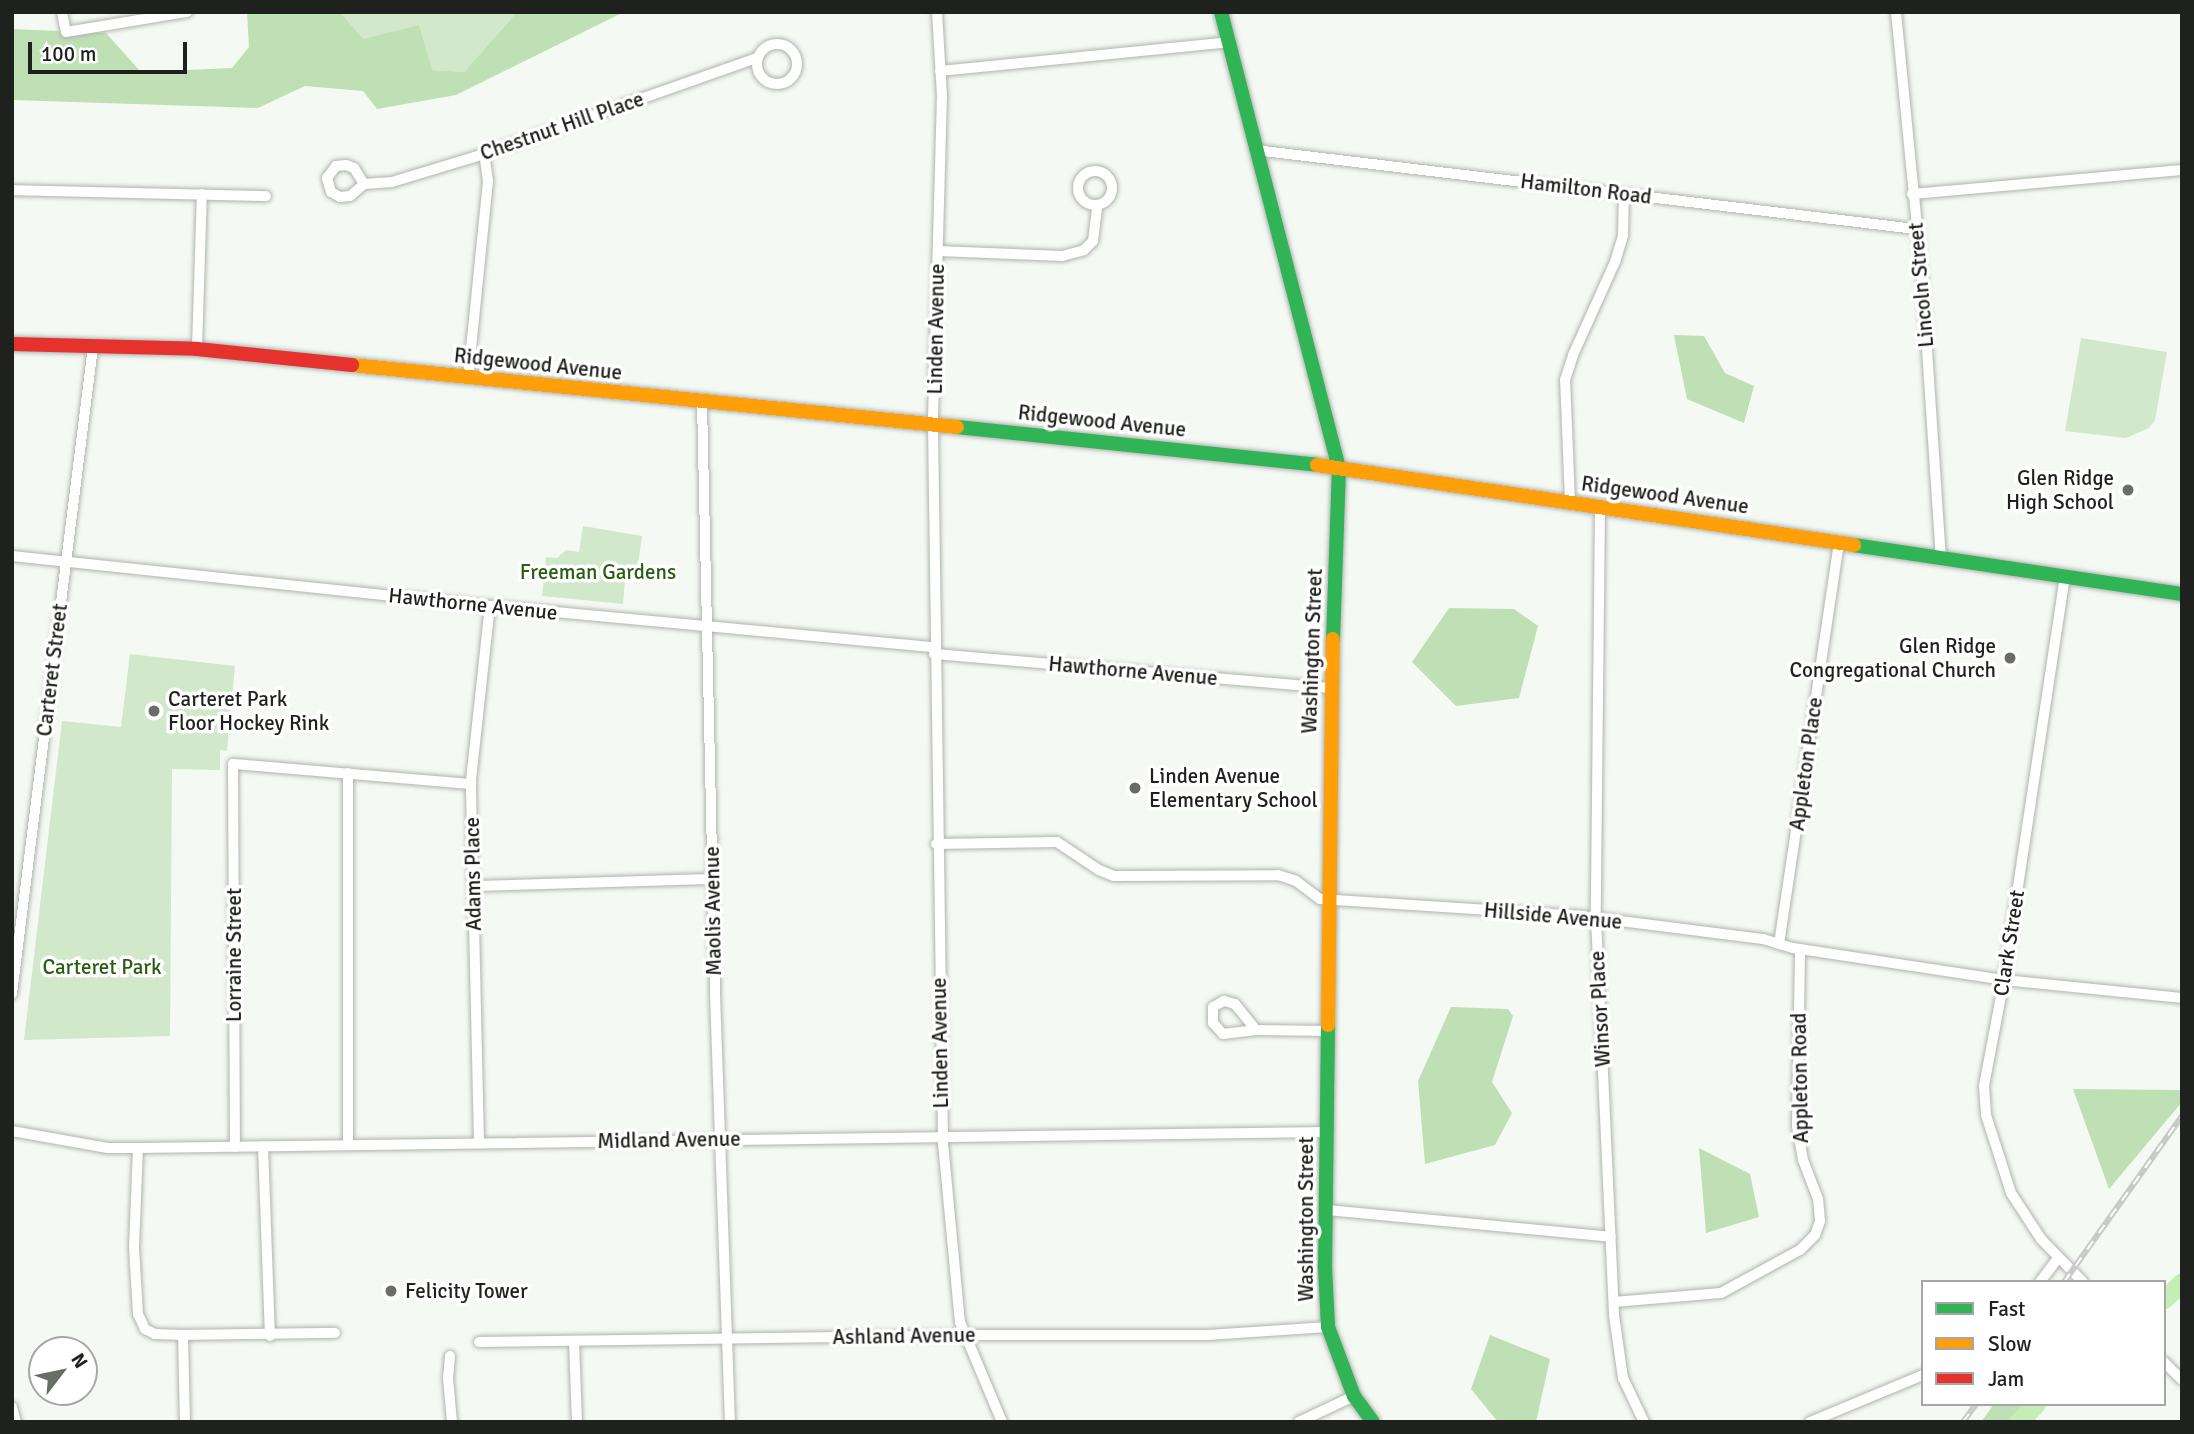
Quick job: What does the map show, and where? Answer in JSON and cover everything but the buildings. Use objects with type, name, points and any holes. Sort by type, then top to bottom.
[{"type":"street","points":[[62,12],[66,32],[187,12]]},
{"type":"street","name":"Linden Avenue","points":[[937,12],[940,71],[933,425],[936,844],[942,1139],[960,1322],[1002,1422]]},
{"type":"street","name":"Washington Street","points":[[1221,12],[1339,468],[1332,688],[1325,1267],[1328,1327],[1354,1396],[1373,1422]]},
{"type":"street","name":"Lincoln Street","points":[[1896,12],[1923,289],[1941,558]]},
{"type":"street","points":[[940,71],[1228,42]]},
{"type":"street","points":[[785,44],[795,53],[796,71],[788,81],[771,83],[761,76],[757,58],[766,46],[785,44]]},
{"type":"street","name":"Chestnut Hill Place","points":[[364,184],[392,182],[484,153],[757,58]]},
{"type":"street","name":"Hamilton Road","points":[[1255,150],[1916,229]]},
{"type":"street","points":[[468,378],[488,181],[484,153]]},
{"type":"street","points":[[1912,194],[2182,170]]},
{"type":"street","points":[[12,190],[266,195]]},
{"type":"street","points":[[197,349],[202,194]]},
{"type":"street","points":[[1570,502],[1565,380],[1578,343],[1615,262],[1623,235],[1624,194]]},
{"type":"street","points":[[937,251],[1062,256],[1074,253],[1084,250],[1093,241],[1097,207]]},
{"type":"street","name":"Ridgewood Avenue","points":[[12,344],[197,349],[1339,468],[2182,594]]},
{"type":"street","name":"Carteret Street","points":[[12,994],[93,346]]},
{"type":"street","name":"Maolis Avenue","points":[[702,401],[720,1138],[730,1422]]},
{"type":"street","name":"Winsor Place","points":[[1600,507],[1595,918],[1614,1302],[1623,1378],[1644,1422]]},
{"type":"street","name":"Appleton Place","points":[[1779,944],[1839,542]]},
{"type":"street","name":"Hawthorne Avenue","points":[[12,556],[490,606],[1332,688]]},
{"type":"street","name":"Clark Street","points":[[2065,576],[2004,980],[1984,1086],[1986,1115],[2011,1193],[2033,1228],[2081,1280]]},
{"type":"street","name":"Adams Place","points":[[479,1143],[471,784],[490,606]]},
{"type":"street","name":"Lorraine Street","points":[[235,1147],[233,764],[348,774]]},
{"type":"street","points":[[348,1145],[348,774],[471,784]]},
{"type":"street","name":"Hillside Avenue","points":[[936,844],[1056,842],[1099,870],[1114,876],[1278,876],[1296,881],[1320,899],[1595,918],[1763,939],[1800,949],[2004,980],[2182,998]]},
{"type":"street","points":[[474,886],[713,880]]},
{"type":"street","name":"Appleton Road","points":[[1614,1302],[1721,1293],[1800,1250],[1815,1235],[1820,1221],[1818,1199],[1802,1160],[1797,1126],[1800,949]]},
{"type":"street","points":[[1256,1030],[1235,1004],[1224,1001],[1213,1007],[1213,1023],[1223,1034],[1256,1030],[1329,1031]]},
{"type":"street","name":"Midland Avenue","points":[[12,1131],[107,1147],[138,1148],[720,1138],[942,1139],[1327,1132]]},
{"type":"street","points":[[263,1146],[270,1336]]},
{"type":"street","points":[[138,1148],[134,1247],[139,1319],[150,1332],[270,1336],[335,1334]]},
{"type":"street","points":[[1326,1210],[1611,1237]]},
{"type":"street","points":[[2042,1280],[2058,1258]]},
{"type":"street","name":"Ashland Avenue","points":[[479,1342],[966,1335],[1208,1335],[1328,1327]]},
{"type":"street","points":[[183,1335],[185,1422]]},
{"type":"street","points":[[574,1341],[577,1422]]},
{"type":"street","points":[[450,1356],[448,1380],[452,1422]]},
{"type":"street","points":[[2166,1364],[2182,1380]]},
{"type":"street","points":[[1810,1422],[1921,1377]]},
{"type":"street","points":[[1299,1422],[1354,1396]]},
{"type":"street","points":[[12,1407],[16,1422]]},
{"type":"green space","points":[[247,12],[340,12],[363,39],[419,25],[432,70],[464,72],[517,12],[624,12],[456,95],[377,109],[363,91],[305,86],[258,108],[12,100],[12,29],[106,33],[141,72],[232,68],[249,47]]},
{"type":"green space","points":[[340,12],[517,12],[464,72],[432,70],[362,39]]},
{"type":"green space","points":[[1674,335],[1704,336],[1725,373],[1754,386],[1744,423],[1687,399]]},
{"type":"green space","points":[[2081,338],[2167,352],[2155,420],[2149,428],[2126,438],[2065,431]]},
{"type":"green space","name":"Freeman Gardens","points":[[583,526],[642,536],[638,565],[646,571],[641,578],[633,576],[625,580],[623,604],[542,596],[546,557],[557,558],[566,550],[579,552]]},
{"type":"green space","points":[[1449,608],[1514,609],[1538,626],[1519,698],[1456,706],[1412,662]]},
{"type":"green space","name":"Carteret Park","points":[[130,654],[235,666],[227,751],[220,750],[220,770],[172,769],[170,1036],[24,1040],[62,721],[121,727]]},
{"type":"green space","points":[[1451,1007],[1508,1009],[1513,1016],[1492,1082],[1512,1113],[1495,1145],[1425,1164],[1418,1081]]},
{"type":"green space","points":[[2073,1089],[2182,1090],[2182,1102],[2109,1189]]},
{"type":"green space","points":[[1699,1148],[1750,1174],[1759,1217],[1706,1233]]},
{"type":"green space","points":[[1490,1335],[1550,1359],[1536,1422],[1498,1422],[1471,1389]]},
{"type":"green space","points":[[1993,1406],[2038,1406],[2023,1422],[1981,1422]]},
{"type":"waterway","points":[[2166,1297],[2182,1282]]},
{"type":"waterway","points":[[2018,1422],[2034,1406]]},
{"type":"railway","points":[[2065,1280],[2182,1116]]},
{"type":"railway","points":[[1963,1422],[1975,1406]]},
{"type":"traffic: fast","points":[[1221,12],[1339,468],[1333,639]]},
{"type":"traffic: fast","points":[[957,427],[1317,465]]},
{"type":"traffic: fast","points":[[1854,545],[2182,594]]},
{"type":"traffic: fast","points":[[1328,1025],[1325,1267],[1328,1327],[1354,1396],[1373,1422]]},
{"type":"traffic: slow","points":[[352,365],[957,427]]},
{"type":"traffic: slow","points":[[1317,465],[1854,545]]},
{"type":"traffic: slow","points":[[1328,1025],[1333,639]]},
{"type":"traffic: jam","points":[[12,344],[197,349],[352,365]]},
{"type":"place","name":"Glen Ridge High School","points":[[2128,490]]},
{"type":"place","name":"Glen Ridge Congregational Church","points":[[2010,658]]},
{"type":"place","name":"Carteret Park Floor Hockey Rink","points":[[154,711]]},
{"type":"place","name":"Linden Avenue Elementary School","points":[[1135,788]]},
{"type":"place","name":"Felicity Tower","points":[[391,1291]]}]
